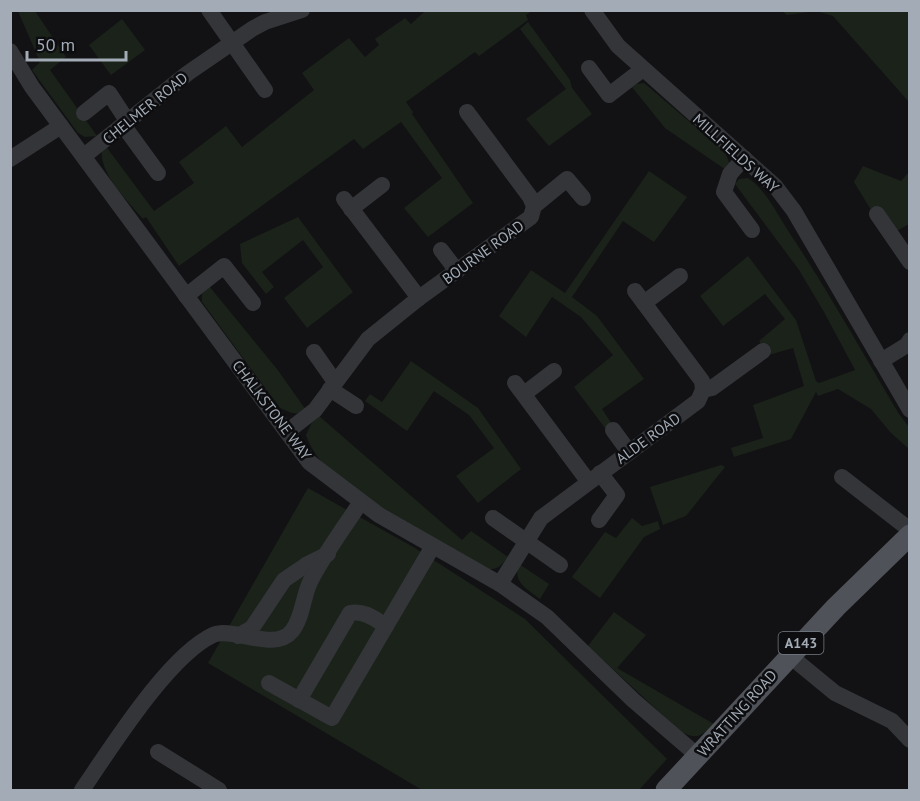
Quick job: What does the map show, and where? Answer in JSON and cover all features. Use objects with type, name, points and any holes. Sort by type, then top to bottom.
[{"type":"main road","name":"WRATTING ROAD","points":[[666,790],[836,607],[909,535]]},
{"type":"street","points":[[209,10],[265,90]]},
{"type":"street","name":"CHELMER ROAD","points":[[84,156],[188,73],[232,43],[265,22],[302,10]]},
{"type":"street","name":"MILLFIELDS WAY","points":[[592,10],[618,46],[775,186],[794,211],[909,410]]},
{"type":"street","name":"CHALKSTONE WAY","points":[[10,51],[32,87],[309,462],[360,503],[500,584],[547,617],[633,700],[698,756]]},
{"type":"street","points":[[589,68],[609,94],[643,69]]},
{"type":"street","points":[[84,113],[109,93],[158,173]]},
{"type":"street","name":"BOURNE ROAD","points":[[288,431],[315,410],[368,339],[419,298],[531,217],[534,206],[530,197],[467,112]]},
{"type":"street","points":[[11,156],[61,126]]},
{"type":"street","points":[[744,158],[730,174],[724,192],[752,230]]},
{"type":"street","points":[[534,206],[567,179],[583,198]]},
{"type":"street","points":[[382,186],[347,204],[419,298]]},
{"type":"street","points":[[877,214],[909,262]]},
{"type":"street","points":[[441,250],[457,272]]},
{"type":"street","points":[[186,296],[224,266],[253,303]]},
{"type":"street","points":[[680,276],[640,297],[702,381],[703,390]]},
{"type":"street","points":[[881,362],[907,345],[909,340]]},
{"type":"street","name":"ALDE ROAD","points":[[500,584],[541,518],[698,401],[703,390],[711,388],[763,351]]},
{"type":"street","points":[[314,352],[333,385],[356,406]]},
{"type":"street","points":[[554,371],[520,388],[594,477],[617,495],[599,520]]},
{"type":"street","points":[[613,430],[629,452]]},
{"type":"street","points":[[842,477],[909,530]]},
{"type":"street","points":[[82,790],[118,737],[169,672],[198,644],[216,634],[265,640],[278,638],[291,632],[311,580],[360,503]]},
{"type":"street","points":[[493,518],[560,565]]},
{"type":"street","points":[[269,683],[332,718],[433,546]]},
{"type":"street","points":[[238,636],[252,628],[284,580],[328,554]]},
{"type":"street","points":[[299,700],[350,613],[367,614],[386,626]]},
{"type":"street","points":[[790,656],[835,693],[892,721],[909,740]]},
{"type":"street","points":[[158,752],[219,790]]},
{"type":"shaded area","points":[[18,11],[35,11],[66,57],[50,70],[97,136],[85,137],[78,133],[32,70],[40,62]]},
{"type":"shaded area","points":[[425,11],[532,11],[526,15],[528,20],[479,56],[475,52],[406,102],[473,203],[428,237],[404,208],[442,178],[401,122],[363,149],[354,139],[179,266],[146,217],[143,219],[109,177],[102,157],[102,148],[105,145],[154,211],[194,183],[179,162],[226,126],[242,147],[314,90],[302,73],[349,38],[365,57],[379,45],[375,39],[405,18],[411,24]]},
{"type":"shaded area","points":[[782,11],[816,11],[787,15]]},
{"type":"shaded area","points":[[816,11],[909,11],[909,102],[833,16]]},
{"type":"shaded area","points":[[122,19],[145,50],[111,75],[89,45]]},
{"type":"shaded area","points":[[528,22],[592,114],[549,146],[526,119],[566,89],[520,29]]},
{"type":"shaded area","points":[[644,83],[725,152],[729,162],[726,170],[665,128],[632,87]]},
{"type":"shaded area","points":[[863,166],[901,181],[909,172],[909,224],[893,233],[871,210],[854,182]]},
{"type":"shaded area","points":[[649,171],[687,197],[654,242],[623,221],[572,297],[597,316],[644,379],[602,409],[612,424],[605,428],[574,387],[613,355],[581,317],[552,297],[526,337],[499,316],[531,270],[565,293]]},
{"type":"shaded area","points":[[748,178],[765,194],[909,427],[909,449],[891,433],[871,409],[838,389],[818,396],[816,392],[791,439],[734,457],[731,448],[763,438],[753,405],[804,386],[793,348],[769,355],[759,341],[785,319],[765,294],[723,326],[700,296],[748,256],[796,320],[816,381],[819,383],[855,370],[799,270],[735,184],[739,179]]},
{"type":"shaded area","points":[[298,217],[353,292],[307,328],[284,298],[323,267],[303,240],[262,272],[274,287],[266,294],[242,263],[240,244]]},
{"type":"shaded area","points":[[209,286],[277,369],[306,410],[296,413],[280,408],[202,302],[202,294]]},
{"type":"shaded area","points":[[411,361],[478,408],[521,469],[478,503],[456,476],[494,448],[469,415],[434,391],[407,431],[365,401],[370,394],[382,402]]},
{"type":"shaded area","points":[[319,416],[462,540],[471,531],[508,557],[498,567],[484,568],[351,488],[323,464],[306,435],[312,422]]},
{"type":"shaded area","points":[[721,465],[725,467],[686,516],[663,525],[650,487]]},
{"type":"shaded area","points":[[308,488],[415,548],[525,619],[667,759],[639,790],[422,790],[208,663]]},
{"type":"shaded area","points":[[632,518],[642,526],[658,521],[660,529],[644,537],[600,598],[572,577],[605,532],[616,538]]},
{"type":"shaded area","points":[[519,564],[549,584],[540,599],[519,580],[517,570]]},
{"type":"shaded area","points":[[614,612],[646,635],[617,668],[714,724],[706,731],[699,736],[681,732],[588,646]]}]
